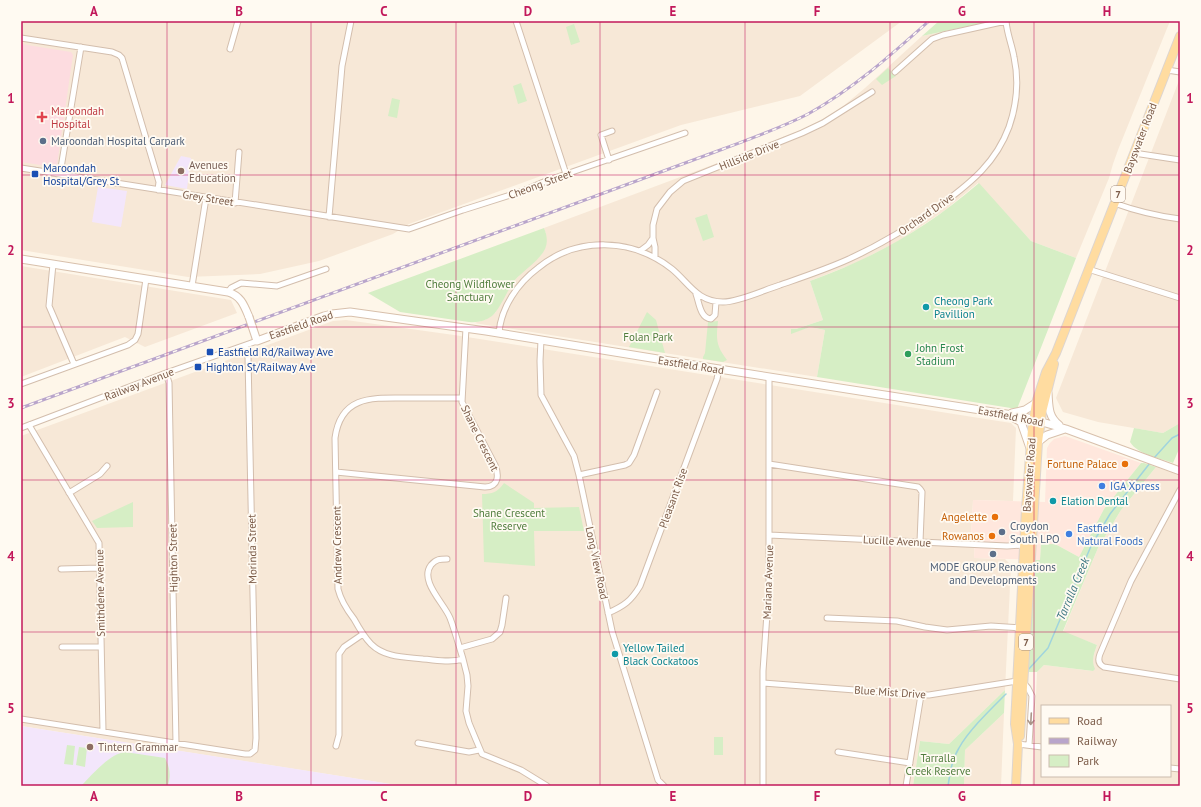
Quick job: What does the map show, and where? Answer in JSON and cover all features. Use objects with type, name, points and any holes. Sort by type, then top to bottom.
[{"type":"main road","name":"Bayswater Road","points":[[1016,786],[1018,744],[1015,724],[1032,540],[1038,442],[1036,403],[1046,372],[1056,353],[1180,36]]},
{"type":"main road","name":"Eastfield Road","points":[[21,259],[228,292],[240,299],[244,305],[257,341],[324,316],[346,312],[362,313],[499,333],[1006,414],[1037,420],[1180,471]]},
{"type":"main road","name":"Bayswater Road","points":[[1020,682],[1024,545],[1030,448],[1037,420],[1048,391],[1056,353]]},
{"type":"main road","points":[[1048,391],[1050,415],[1053,421],[1064,429]]},
{"type":"main road","points":[[1006,414],[1025,410],[1036,403]]},
{"type":"main road","points":[[1006,414],[1021,422],[1030,448]]},
{"type":"main road","points":[[1038,442],[1041,438],[1047,435],[1064,429]]},
{"type":"main road","points":[[1024,545],[1032,540]]},
{"type":"street","points":[[230,49],[238,21]]},
{"type":"street","points":[[329,217],[342,66],[351,21]]},
{"type":"street","points":[[516,21],[566,174]]},
{"type":"street","points":[[895,72],[932,39],[943,35],[1006,21]]},
{"type":"street","name":"Orchard Drive","points":[[716,302],[729,302],[831,266],[867,250],[893,237],[920,220],[954,195],[981,172],[991,162],[998,151],[1010,126],[1015,105],[1017,90],[1016,74],[1006,21]]},
{"type":"street","points":[[21,38],[112,52],[122,58],[158,178],[158,190]]},
{"type":"street","points":[[60,174],[81,47]]},
{"type":"street","points":[[1167,70],[1180,72]]},
{"type":"street","name":"Hillside Drive","points":[[655,257],[652,225],[657,209],[670,192],[682,181],[802,133],[823,123],[872,92]]},
{"type":"street","points":[[609,160],[601,135],[612,131]]},
{"type":"street","name":"Cheong Street","points":[[395,228],[409,230],[685,133]]},
{"type":"street","points":[[235,203],[240,152]]},
{"type":"street","points":[[1134,153],[1180,160]]},
{"type":"street","name":"Grey Street","points":[[21,168],[395,228]]},
{"type":"street","points":[[192,286],[206,198]]},
{"type":"street","points":[[1114,203],[1159,216],[1180,219]]},
{"type":"street","points":[[640,251],[648,245],[653,238]]},
{"type":"street","points":[[499,333],[502,317],[513,294],[533,272],[549,260],[568,251],[587,246],[615,245],[640,251],[655,257],[674,270],[696,294],[707,300],[716,302],[714,316],[711,319],[708,319],[703,314],[696,294]]},
{"type":"street","points":[[53,264],[49,306],[74,364]]},
{"type":"street","points":[[1088,269],[1180,298]]},
{"type":"street","points":[[228,292],[231,288],[241,283],[277,286],[326,270]]},
{"type":"street","points":[[21,384],[128,345],[135,340],[138,334],[146,279]]},
{"type":"street","name":"Shane Crescent","points":[[336,472],[485,487],[493,485],[496,482],[498,477],[497,470],[461,398],[466,328]]},
{"type":"street","name":"Long View Road","points":[[541,340],[541,395],[574,456],[612,631],[658,780],[661,785]]},
{"type":"street","name":"Railway Avenue","points":[[21,428],[166,373],[257,341]]},
{"type":"street","name":"Morinda Street","points":[[176,743],[245,754],[252,753],[255,748],[248,357],[246,345]]},
{"type":"street","name":"Pleasant Rise","points":[[608,613],[622,607],[630,601],[640,586],[719,369]]},
{"type":"street","name":"Highton Street","points":[[166,373],[169,384],[176,743]]},
{"type":"street","name":"Mariana Avenue","points":[[763,786],[762,683],[769,585],[769,377]]},
{"type":"street","points":[[579,475],[619,467],[629,463],[634,455],[657,392]]},
{"type":"street","name":"Andrew Crescent","points":[[461,398],[368,399],[357,403],[344,414],[337,426],[335,438],[338,589],[342,601],[363,634],[372,646],[377,649],[390,655],[453,662],[463,659]]},
{"type":"street","name":"Smithdene Avenue","points":[[29,425],[99,543],[103,731]]},
{"type":"street","points":[[769,464],[918,487],[922,492],[920,542]]},
{"type":"street","points":[[69,493],[100,474],[107,466]]},
{"type":"street","points":[[1180,490],[1130,581],[1100,654],[1099,660],[1102,665],[1107,667],[1180,679]]},
{"type":"street","name":"Lucille Avenue","points":[[769,535],[1024,545]]},
{"type":"street","points":[[447,559],[439,559],[434,561],[430,566],[428,581],[450,617],[460,648],[467,675],[468,686],[466,711],[479,750],[484,755],[521,770],[547,786]]},
{"type":"street","points":[[61,569],[100,568]]},
{"type":"street","points":[[460,648],[492,639],[500,632],[506,598]]},
{"type":"street","points":[[827,618],[897,621],[947,630],[991,626],[1021,628]]},
{"type":"street","points":[[336,746],[339,734],[339,654],[344,647],[363,634]]},
{"type":"street","points":[[62,647],[101,646]]},
{"type":"street","points":[[1020,682],[1028,688],[1032,696],[1029,745]]},
{"type":"street","name":"Blue Mist Drive","points":[[762,683],[930,695],[1020,682]]},
{"type":"street","points":[[906,786],[921,695]]},
{"type":"street","points":[[21,719],[176,743]]},
{"type":"street","points":[[418,743],[469,752],[479,750]]},
{"type":"street","points":[[1018,744],[1041,747]]},
{"type":"street","points":[[838,752],[910,763]]},
{"type":"shaded area","points":[[21,21],[902,21],[800,96],[681,125],[409,224],[393,234],[319,261],[260,274],[188,277],[21,250]]},
{"type":"shaded area","points":[[992,21],[1170,21],[1076,258],[1031,241],[978,183],[944,211],[902,239],[858,262],[810,281],[823,320],[796,329],[791,329],[791,333],[810,327],[825,330],[817,377],[474,323],[485,320],[495,313],[515,280],[541,255],[546,245],[546,234],[544,228],[798,132],[841,108],[922,36]]},
{"type":"shaded area","name":"Maroondah Hospital","points":[[21,44],[71,52],[73,55],[57,165],[54,167],[21,162]]},
{"type":"shaded area","points":[[1180,78],[1180,423],[1163,433],[1098,422],[1063,412],[1056,398]]},
{"type":"shaded area","name":"Avenues Education","points":[[181,156],[191,158],[187,189],[165,185]]},
{"type":"shaded area","points":[[98,187],[127,191],[121,227],[92,222]]},
{"type":"shaded area","points":[[21,266],[231,300],[237,313],[145,347],[125,337],[21,377]]},
{"type":"shaded area","points":[[346,320],[454,335],[1011,423],[1016,428],[1013,501],[973,500],[971,538],[975,539],[974,558],[1005,559],[1011,565],[1005,690],[949,744],[920,741],[913,786],[403,786],[21,726],[21,436],[333,321]]},
{"type":"shaded area","points":[[1065,436],[1141,463],[1104,509],[1079,557],[1055,544],[1041,544],[1040,560],[974,558],[975,539],[971,538],[973,500],[1045,502],[1047,448],[1054,439]]},
{"type":"shaded area","points":[[1156,467],[1180,476],[1180,786],[1032,786],[1037,672],[1044,665],[1092,671],[1094,669],[1092,660],[1097,645],[1063,632],[1098,548],[1121,510]]},
{"type":"shaded area","points":[[1004,713],[1001,786],[964,786],[965,750]]},
{"type":"shaded area","name":"Tintern Grammar","points":[[21,726],[296,769],[403,786],[21,786]]},
{"type":"green space","points":[[939,21],[992,21],[922,36]]},
{"type":"green space","points":[[574,24],[580,42],[571,45],[566,27]]},
{"type":"green space","points":[[888,68],[896,76],[882,85],[876,79]]},
{"type":"green space","points":[[521,83],[527,101],[518,104],[513,86]]},
{"type":"green space","points":[[392,98],[400,100],[397,118],[388,116]]},
{"type":"green space","points":[[979,183],[1031,241],[1076,258],[1017,409],[817,377],[825,330],[810,327],[791,334],[791,329],[796,329],[823,320],[810,281],[878,252],[920,228]]},
{"type":"green space","points":[[707,214],[714,237],[703,241],[695,218]]},
{"type":"green space","name":"Cheong Wildflower Sanctuary","points":[[544,228],[547,241],[543,253],[515,280],[495,313],[484,320],[469,322],[400,312],[368,293]]},
{"type":"green space","name":"Folan Park","points":[[647,312],[656,320],[665,353],[629,347]]},
{"type":"green space","points":[[718,321],[718,342],[727,360],[723,362],[703,359],[708,322]]},
{"type":"green space","points":[[1180,423],[1180,447],[1173,463],[1150,456],[1138,450],[1130,442],[1134,428],[1163,433]]},
{"type":"green space","points":[[1141,463],[1156,467],[1121,510],[1098,548],[1063,631],[1097,645],[1093,660],[1095,669],[1093,671],[1044,665],[1037,672],[1027,672],[1033,560],[1040,560],[1041,544],[1055,544],[1079,557],[1104,509]]},
{"type":"green space","name":"Shane Crescent Reserve","points":[[504,483],[534,503],[534,508],[579,507],[584,531],[534,531],[535,566],[484,562],[482,494],[494,492]]},
{"type":"green space","points":[[133,502],[133,527],[97,528],[92,521]]},
{"type":"green space","name":"Tarralla Creek Reserve","points":[[1005,690],[1004,713],[965,750],[964,786],[913,786],[920,741],[949,744]]},
{"type":"green space","points":[[714,737],[723,737],[723,755],[714,755]]},
{"type":"green space","points":[[67,745],[75,746],[73,765],[64,764]]},
{"type":"green space","points":[[79,747],[87,748],[85,767],[76,765]]},
{"type":"green space","points":[[125,752],[165,758],[170,772],[168,786],[81,786],[107,761]]},
{"type":"waterway","name":"Tarralla Creek","points":[[1154,458],[1172,438],[1180,434]]},
{"type":"waterway","name":"Tarralla Creek","points":[[1027,671],[1048,648],[1091,546],[1110,514],[1150,463]]},
{"type":"waterway","name":"Tarralla Creek","points":[[948,786],[953,761],[963,741],[1006,694]]},
{"type":"railway","points":[[21,408],[777,128],[808,114],[841,94],[886,59],[929,21]]},
{"type":"place","name":"Maroondah Hospital","points":[[42,117]]},
{"type":"place","name":"Maroondah Hospital Carpark","points":[[43,141]]},
{"type":"place","name":"Avenues Education","points":[[181,171]]},
{"type":"place","name":"Maroondah Hospital/Grey St","points":[[35,174]]},
{"type":"place","name":"Cheong Park Pavillion","points":[[926,307]]},
{"type":"place","name":"Eastfield Rd/Railway Ave","points":[[210,352]]},
{"type":"place","name":"John Frost Stadium","points":[[908,354]]},
{"type":"place","name":"Highton St/Railway Ave","points":[[198,367]]},
{"type":"place","name":"Fortune Palace","points":[[1125,464]]},
{"type":"place","name":"IGA Xpress","points":[[1102,486]]},
{"type":"place","name":"Elation Dental","points":[[1053,501]]},
{"type":"place","name":"Angelette","points":[[995,517]]},
{"type":"place","name":"Croydon South LPO","points":[[1002,532]]},
{"type":"place","name":"Eastfield Natural Foods","points":[[1069,534]]},
{"type":"place","name":"Rowanos","points":[[992,536]]},
{"type":"place","name":"MODE GROUP Renovations and Developments","points":[[993,554]]},
{"type":"place","name":"Yellow Tailed Black Cockatoos","points":[[615,654]]},
{"type":"place","name":"Tintern Grammar","points":[[90,747]]}]
